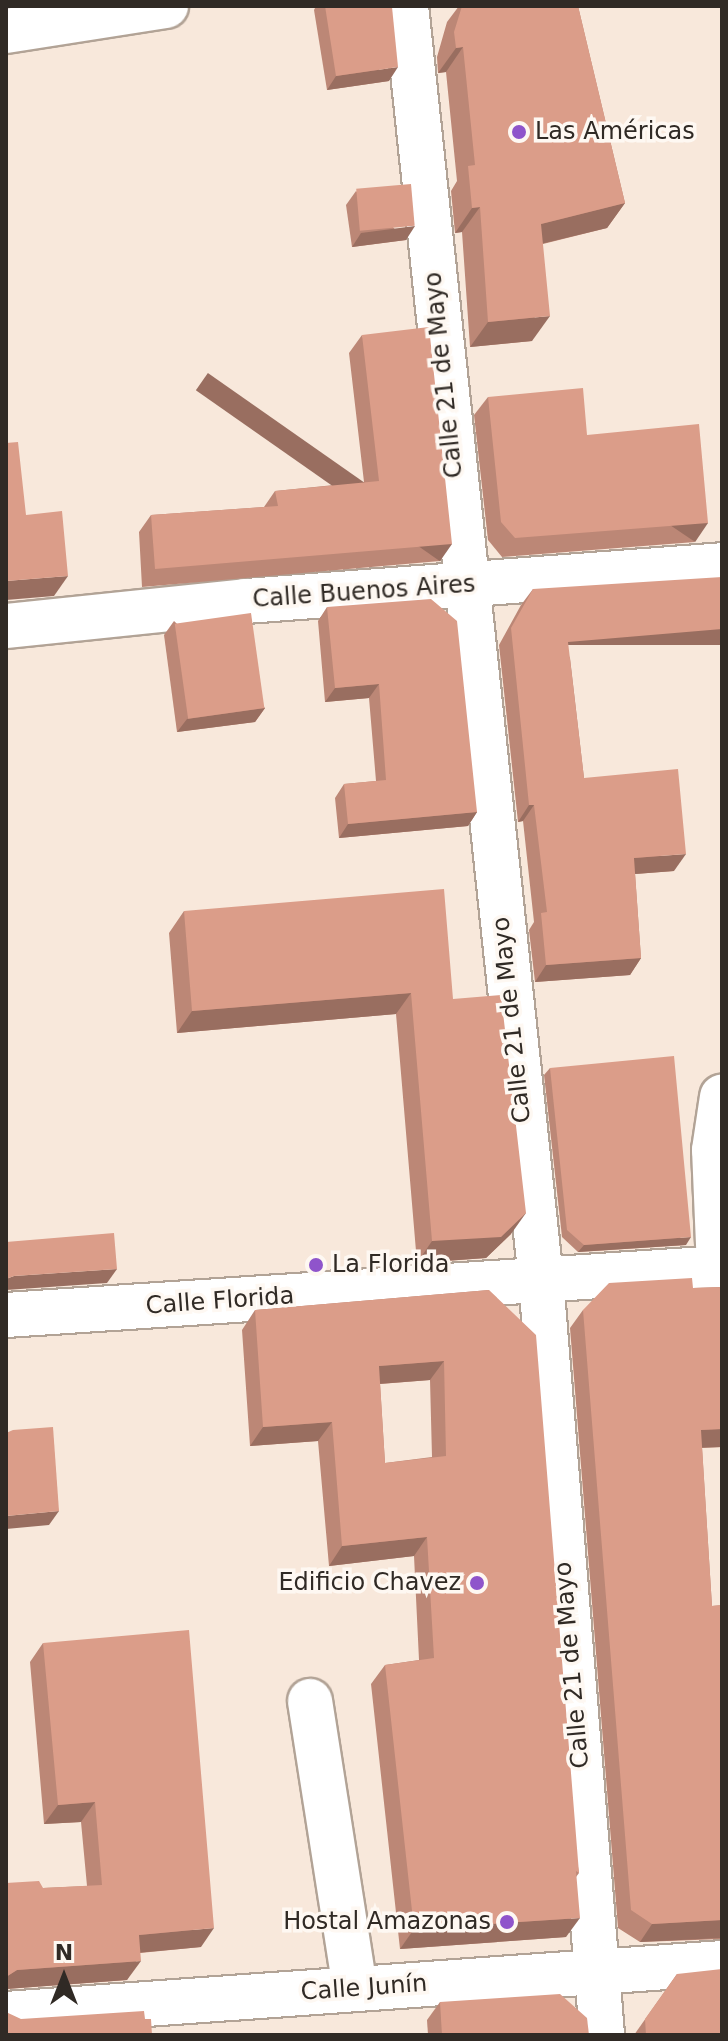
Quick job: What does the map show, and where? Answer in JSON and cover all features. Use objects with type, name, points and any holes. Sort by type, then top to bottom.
[{"type":"street","points":[[6,31],[166,6]]},
{"type":"street","name":"Calle 21 de Mayo","points":[[406,6],[541,1280],[602,2035]]},
{"type":"street","name":"Calle Buenos Aires","points":[[6,626],[245,594],[465,584],[722,565]]},
{"type":"street","points":[[721,1268],[714,1150],[722,1097]]},
{"type":"street","name":"Calle Florida","points":[[6,1315],[721,1268]]},
{"type":"street","points":[[310,1701],[355,1989]]},
{"type":"street","name":"Calle Junín","points":[[6,2014],[722,1963]]},
{"type":"building","points":[[325,6],[392,7],[398,67],[336,76]]},
{"type":"building","name":"Las Américas","points":[[462,6],[578,6],[625,203],[541,224],[550,316],[488,322],[480,207],[472,208],[468,166],[475,165],[463,47],[456,48],[454,32]]},
{"type":"building","points":[[411,184],[415,226],[360,231],[356,189]]},
{"type":"building","points":[[429,327],[452,544],[155,569],[151,515],[278,506],[275,491],[379,481],[362,335]]},
{"type":"building","points":[[583,388],[587,435],[699,424],[708,523],[515,538],[501,522],[488,397]]},
{"type":"building","points":[[18,442],[26,515],[62,511],[68,576],[6,581],[6,443]]},
{"type":"building","points":[[722,577],[722,629],[568,642],[584,778],[678,769],[686,854],[634,858],[641,958],[546,965],[541,913],[547,912],[534,805],[529,805],[511,628],[533,589]]},
{"type":"building","points":[[431,599],[457,621],[477,812],[348,824],[344,784],[386,780],[379,684],[335,688],[327,607]]},
{"type":"building","points":[[251,613],[264,708],[188,719],[175,624]]},
{"type":"building","points":[[444,889],[453,999],[501,995],[526,1213],[501,1237],[432,1241],[411,993],[192,1011],[184,911]]},
{"type":"building","points":[[674,1056],[691,1237],[584,1245],[567,1230],[550,1068]]},
{"type":"building","points":[[114,1233],[117,1269],[6,1279],[6,1242]]},
{"type":"building","points":[[692,1278],[693,1288],[722,1287],[722,1429],[701,1430],[712,1606],[722,1605],[722,1920],[652,1924],[631,1910],[583,1310],[609,1283]]},
{"type":"building","points":[[489,1290],[536,1335],[580,1918],[414,1929],[385,1665],[434,1658],[427,1537],[342,1546],[332,1422],[263,1427],[255,1310]],"holes":[[[444,1361],[446,1456],[385,1463],[379,1366]]]},
{"type":"building","points":[[53,1427],[59,1511],[6,1516],[6,1433]]},
{"type":"building","points":[[189,1630],[214,1928],[139,1935],[141,1961],[17,1970],[6,1977],[6,1883],[39,1881],[43,1888],[102,1885],[95,1802],[58,1805],[43,1643]]},
{"type":"building","points":[[722,1969],[722,2035],[646,2035],[645,2019],[677,1974]]},
{"type":"building","points":[[560,1994],[587,2018],[589,2035],[442,2035],[440,2002]]},
{"type":"building","points":[[144,2011],[145,2019],[151,2019],[152,2035],[6,2035],[6,2012],[21,2019]]},
{"type":"place","name":"Las Américas","points":[[519,132]]},
{"type":"place","name":"La Florida","points":[[316,1265]]},
{"type":"place","name":"Edificio Chavez","points":[[477,1583]]},
{"type":"place","name":"Hostal Amazonas","points":[[507,1922]]}]
